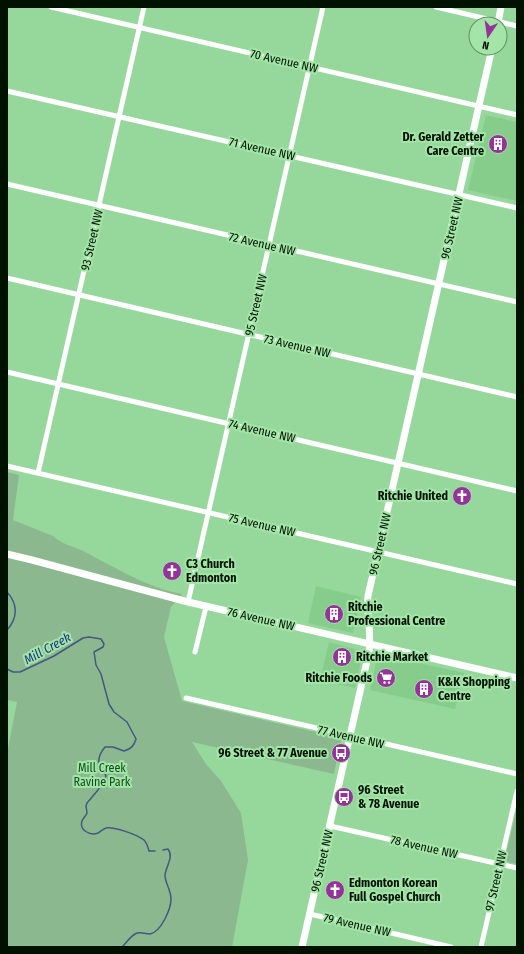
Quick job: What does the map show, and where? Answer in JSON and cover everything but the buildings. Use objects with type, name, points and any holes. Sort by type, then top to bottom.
[{"type":"street","name":"70 Avenue NW","points":[[51,7],[517,115]]},
{"type":"street","name":"93 Street NW","points":[[38,473],[144,7]]},
{"type":"street","name":"95 Street NW","points":[[188,602],[323,7]]},
{"type":"street","points":[[436,7],[471,16]]},
{"type":"street","name":"96 Street NW","points":[[302,947],[351,737],[370,644],[368,600],[378,552],[490,56]]},
{"type":"street","name":"71 Avenue NW","points":[[7,91],[517,208]]},
{"type":"street","name":"72 Avenue NW","points":[[7,184],[269,246],[517,302]]},
{"type":"street","name":"73 Avenue NW","points":[[7,278],[517,397]]},
{"type":"street","name":"74 Avenue NW","points":[[7,372],[517,491]]},
{"type":"street","name":"75 Avenue NW","points":[[7,466],[517,584]]},
{"type":"street","name":"76 Avenue NW","points":[[7,554],[188,602],[517,678]]},
{"type":"street","points":[[195,652],[206,606]]},
{"type":"street","name":"77 Avenue NW","points":[[186,698],[517,774]]},
{"type":"street","name":"97 Street NW","points":[[481,947],[517,791]]},
{"type":"street","name":"78 Avenue NW","points":[[330,826],[517,868]]},
{"type":"street","name":"79 Avenue NW","points":[[310,914],[451,947]]},
{"type":"shaded area","points":[[486,115],[517,122],[517,201],[468,190]]},
{"type":"shaded area","points":[[316,586],[361,597],[353,633],[308,623]]},
{"type":"shaded area","points":[[329,642],[363,651],[355,688],[320,680]]},
{"type":"shaded area","points":[[378,654],[464,673],[455,709],[370,690]]},
{"type":"green space","name":"Mill Creek Ravine Park","points":[[7,472],[19,475],[13,520],[53,536],[63,543],[83,551],[144,582],[182,594],[171,607],[164,637],[182,701],[341,738],[334,774],[192,742],[206,764],[221,781],[241,813],[248,860],[232,947],[7,947],[7,754],[17,702],[7,700]]},
{"type":"green space","points":[[517,807],[517,864],[507,862],[505,858]]},
{"type":"waterway","name":"Mill Creek","points":[[7,592],[15,606],[15,616],[7,630]]},
{"type":"waterway","name":"Mill Creek","points":[[7,669],[13,672],[20,672],[54,656],[83,638],[89,637],[101,639],[104,644],[103,647],[94,652],[96,665],[101,674],[109,704],[114,712],[127,722],[136,739],[132,747],[124,751],[113,747],[105,747],[99,759],[99,764],[106,776],[98,790],[87,803],[87,813],[81,824],[86,832],[92,834],[98,833],[105,828],[114,828],[125,831],[144,840],[149,851],[155,851]]},
{"type":"waterway","name":"Mill Creek","points":[[122,947],[137,933],[150,934],[154,932],[165,920],[171,903],[165,875],[170,852],[168,849],[163,850]]},
{"type":"place","name":"Dr. Gerald Zetter Care Centre","points":[[498,144]]},
{"type":"place","name":"Ritchie United","points":[[462,496]]},
{"type":"place","name":"C3 Church Edmonton","points":[[172,571]]},
{"type":"place","name":"Ritchie Professional Centre","points":[[334,614]]},
{"type":"place","name":"Ritchie Market","points":[[342,657]]},
{"type":"place","name":"Ritchie Foods","points":[[386,678]]},
{"type":"place","name":"K&K Shopping Centre","points":[[424,689]]},
{"type":"place","name":"96 Street & 77 Avenue","points":[[341,753]]},
{"type":"place","name":"96 Street & 78 Avenue","points":[[344,797]]},
{"type":"place","name":"Edmonton Korean Full Gospel Church","points":[[335,890]]}]
